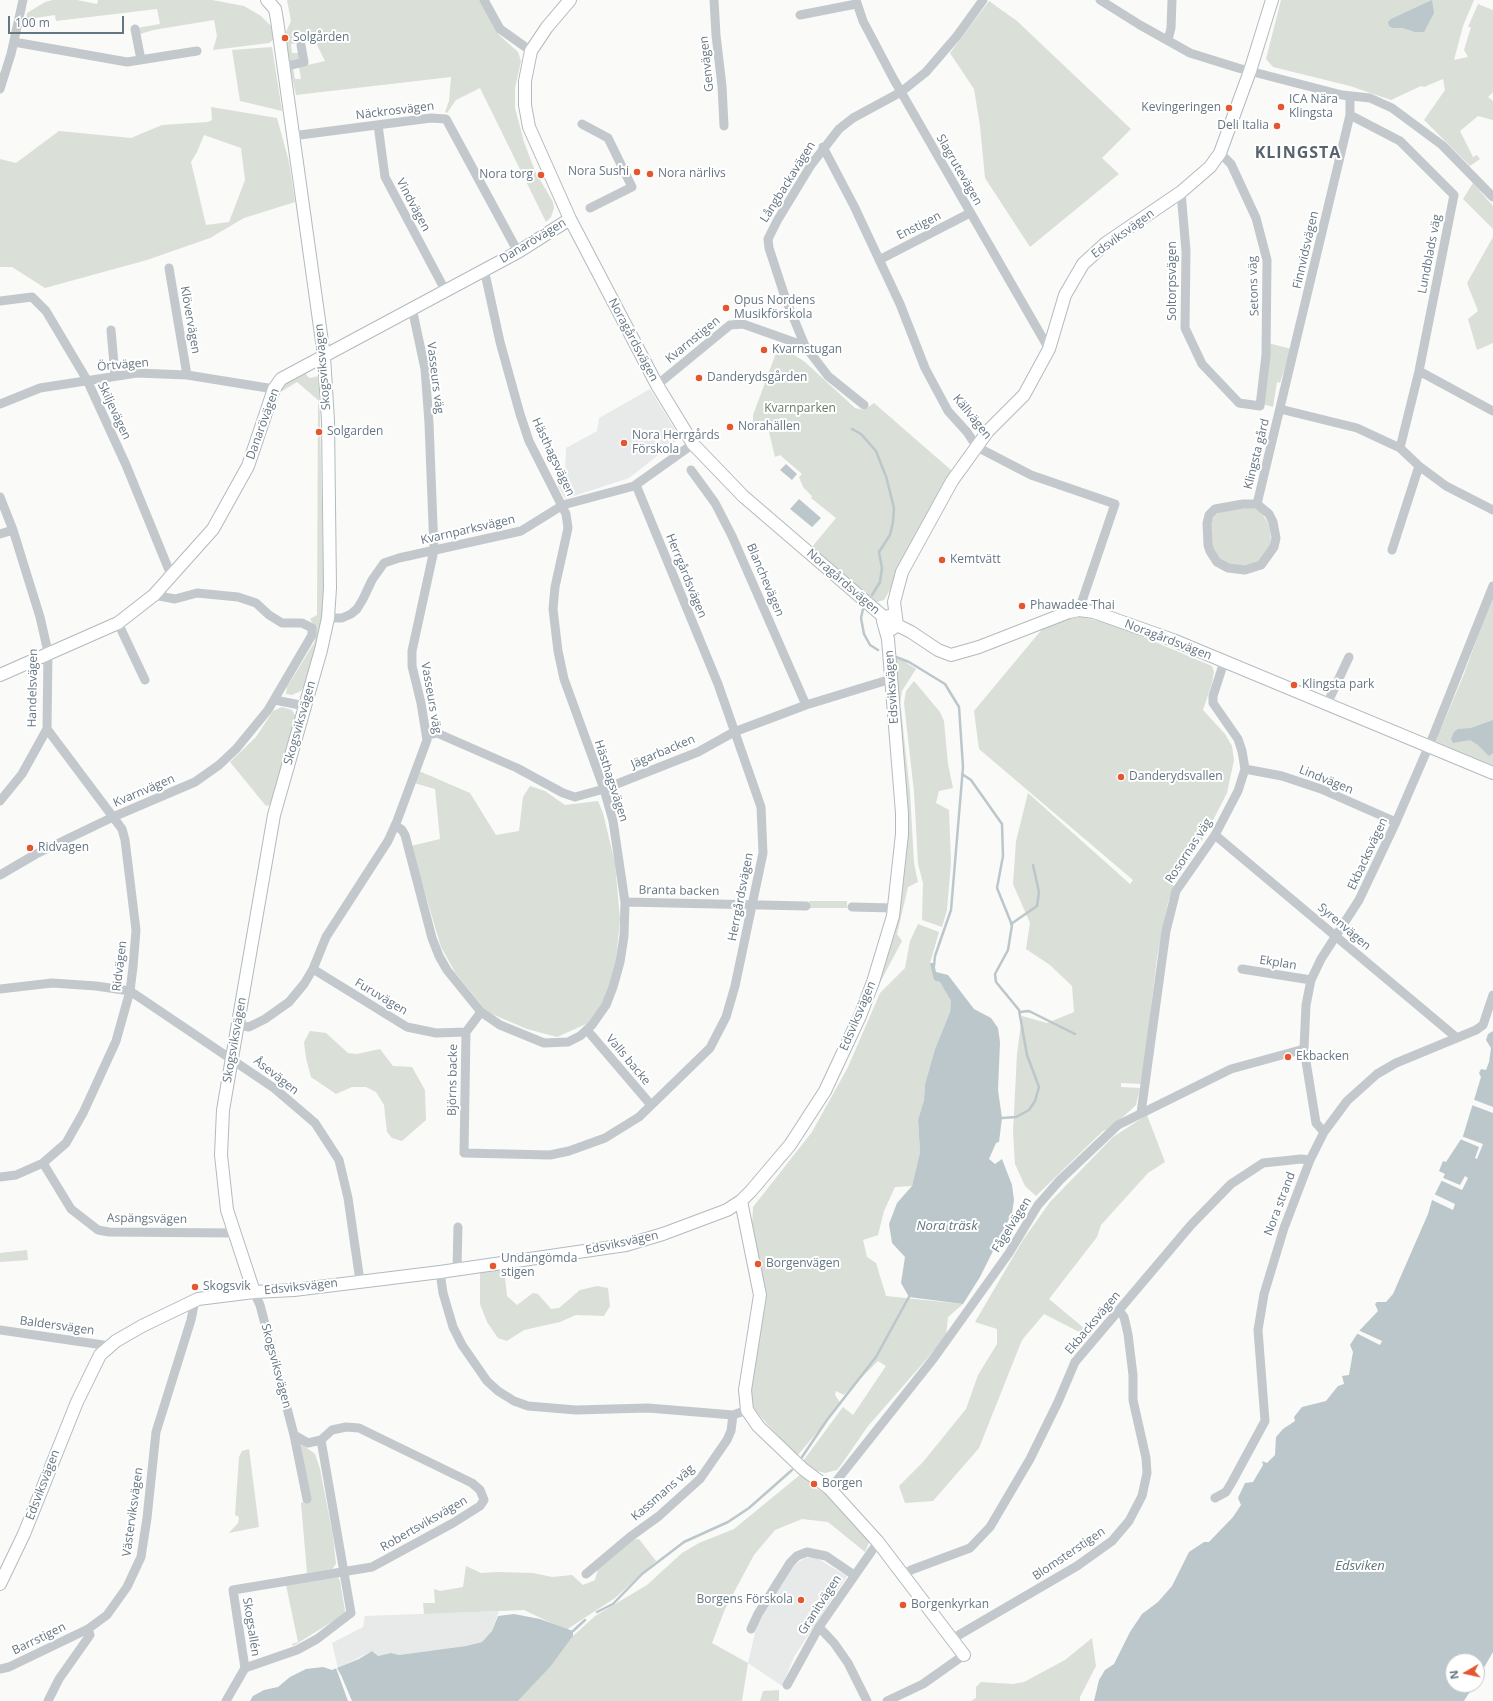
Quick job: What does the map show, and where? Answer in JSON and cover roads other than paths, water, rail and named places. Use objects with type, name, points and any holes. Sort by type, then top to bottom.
[{"type":"street","points":[[0,88],[14,42],[23,0]]},
{"type":"street","name":"Skogsviksvägen","points":[[269,0],[275,9],[284,67],[292,136],[324,356],[328,421],[330,588],[328,618],[322,650],[274,815],[231,1058],[223,1110],[221,1155],[227,1210],[254,1292],[260,1305],[294,1435],[307,1499]]},
{"type":"street","points":[[484,0],[500,29],[532,51]]},
{"type":"street","name":"Noragårdsvägen","points":[[570,0],[547,27],[532,51],[525,81],[525,105],[529,127],[570,218],[657,386],[693,444],[743,496],[891,622],[911,632],[938,650],[951,655],[1069,612],[1079,610],[1094,612],[1173,640],[1493,773]]},
{"type":"street","name":"Genvägen","points":[[714,0],[724,126]]},
{"type":"street","name":"Långbackavägen","points":[[805,346],[769,248],[768,239],[791,197],[823,147],[839,129],[853,118],[901,92],[926,72],[957,36],[982,0]]},
{"type":"street","points":[[1100,0],[1190,53],[1250,71],[1350,96],[1370,98],[1392,108],[1442,145],[1493,197]]},
{"type":"street","points":[[1168,40],[1171,28],[1172,0]]},
{"type":"street","name":"Edsviksvägen","points":[[0,1584],[24,1534],[77,1402],[100,1355],[116,1341],[142,1326],[195,1300],[254,1292],[294,1290],[440,1272],[457,1268],[626,1244],[663,1234],[704,1220],[727,1210],[742,1201],[790,1145],[825,1091],[849,1041],[873,982],[894,908],[902,834],[902,812],[891,679],[891,622],[894,602],[902,572],[952,481],[988,431],[1024,395],[1049,349],[1065,295],[1083,264],[1106,243],[1181,192],[1210,167],[1220,153],[1250,71],[1272,0]]},
{"type":"street","points":[[800,14],[856,2]]},
{"type":"street","name":"Slagrutevägen","points":[[856,2],[863,21],[901,92],[1049,349]]},
{"type":"street","points":[[135,29],[141,60]]},
{"type":"street","points":[[14,42],[127,62],[197,51]]},
{"type":"street","points":[[284,67],[304,62],[301,45]]},
{"type":"street","name":"Finnvidsvägen","points":[[1280,410],[1350,115],[1350,96]]},
{"type":"street","name":"Lundblads väg","points":[[1350,115],[1400,141],[1454,194],[1419,371],[1400,448]]},
{"type":"street","name":"Näckrosvägen","points":[[292,136],[431,118],[446,119],[518,252]]},
{"type":"street","points":[[582,124],[608,138],[632,187],[590,208]]},
{"type":"street","name":"Vindvägen","points":[[378,125],[384,176],[446,290]]},
{"type":"street","name":"Källvägen","points":[[823,147],[854,206],[932,380],[948,411],[967,432],[977,447],[1031,475],[1115,504],[1079,610]]},
{"type":"street","name":"Setons väg","points":[[1220,153],[1231,164],[1256,218],[1267,260],[1266,355],[1260,406]]},
{"type":"street","name":"Soltorpsvägen","points":[[1181,192],[1186,251],[1185,328],[1202,364],[1239,403],[1260,406]]},
{"type":"street","name":"Enstigen","points":[[879,260],[970,213]]},
{"type":"street","name":"Danarövägen","points":[[0,675],[48,652],[118,623],[154,595],[170,575],[213,529],[248,466],[274,389],[282,379],[518,252],[570,218]]},
{"type":"street","name":"Klövervägen","points":[[169,268],[187,376]]},
{"type":"street","name":"Hästhagsvägen","points":[[395,826],[402,830],[404,835],[427,923],[439,956],[447,970],[481,1012],[500,1025],[544,1043],[568,1042],[587,1030],[606,1005],[620,962],[625,902],[614,821],[564,679],[555,630],[553,609],[568,528],[566,514],[563,505],[529,441],[500,342],[486,278],[483,271]]},
{"type":"street","name":"Skiljevägen","points":[[0,300],[32,297],[46,311],[87,380],[126,464],[170,575]]},
{"type":"street","name":"Vasseurs väg","points":[[238,1025],[249,1027],[265,1020],[289,1002],[304,984],[313,970],[326,937],[384,846],[395,826],[427,740],[412,666],[412,651],[434,550],[429,423],[425,369],[412,308]]},
{"type":"street","name":"Kvarnstigen","points":[[657,386],[730,325],[743,324],[805,346]]},
{"type":"street","points":[[111,330],[116,376]]},
{"type":"street","points":[[805,346],[828,376],[864,405]]},
{"type":"street","points":[[1419,371],[1493,411]]},
{"type":"street","name":"Örtvägen","points":[[0,404],[40,388],[137,373],[187,376],[274,389]]},
{"type":"street","points":[[1280,410],[1358,428],[1400,448],[1419,466],[1446,486],[1493,510]]},
{"type":"street","name":"Klingsta gård","points":[[1257,504],[1280,410]]},
{"type":"street","name":"Kvarnparksvägen","points":[[328,618],[342,618],[351,614],[357,609],[372,580],[384,563],[434,550],[521,531],[563,505],[636,485],[693,444]]},
{"type":"street","points":[[1392,550],[1419,466]]},
{"type":"street","name":"Blanchevägen","points":[[691,470],[715,503],[732,536],[806,705]]},
{"type":"street","name":"Herrgårdsvägen","points":[[464,1153],[550,1155],[570,1151],[605,1138],[639,1117],[710,1048],[726,1017],[735,986],[763,853],[763,819],[758,797],[718,684],[636,485]]},
{"type":"street","name":"Handelsvägen","points":[[0,497],[14,530],[40,617],[48,652],[46,730],[22,774],[0,801]]},
{"type":"street","name":"Klingsta gård","points":[[1239,504],[1257,504],[1269,514],[1273,522],[1276,538],[1274,547],[1261,565],[1245,570],[1228,568],[1217,562],[1210,551],[1207,536],[1207,523],[1209,515],[1215,509],[1239,504]]},
{"type":"street","points":[[0,534],[14,530]]},
{"type":"street","name":"Ekbacksvägen","points":[[1324,1132],[1316,1123],[1304,1049],[1306,1005],[1311,980],[1320,959],[1359,900],[1396,822],[1429,746],[1493,586]]},
{"type":"street","name":"Kvarnvägen","points":[[0,875],[36,854],[113,817],[195,782],[219,765],[255,728],[275,700],[310,642],[312,635],[312,628],[302,623],[282,623],[269,615],[256,603],[238,596],[197,593],[175,599],[154,595]]},
{"type":"street","points":[[118,623],[145,680]]},
{"type":"street","points":[[1327,704],[1349,657]]},
{"type":"street","name":"Rosornas väg","points":[[1141,1113],[1165,939],[1176,891],[1215,835],[1238,791],[1245,769],[1242,750],[1238,739],[1213,703],[1213,696],[1224,662]]},
{"type":"street","name":"Jägarbacken","points":[[427,735],[436,733],[517,768],[563,793],[575,797],[604,789],[698,752],[734,732],[806,705],[891,679]]},
{"type":"street","points":[[275,700],[305,706]]},
{"type":"street","name":"Ridvägen","points":[[0,1177],[16,1175],[43,1163],[66,1143],[83,1113],[116,1041],[130,991],[136,930],[125,838],[122,830],[113,817],[46,730]]},
{"type":"street","name":"Lindvägen","points":[[1245,769],[1282,776],[1321,789],[1396,822]]},
{"type":"street","name":"Syrenvägen","points":[[1215,835],[1457,1038]]},
{"type":"street","name":"Branta backen","points":[[625,902],[806,906]]},
{"type":"street","points":[[852,907],[894,908]]},
{"type":"street","name":"Ekplan","points":[[1242,969],[1311,980]]},
{"type":"street","name":"Furuvägen","points":[[313,970],[407,1027],[436,1033],[466,1032]]},
{"type":"street","name":"Åsevägen","points":[[0,989],[52,983],[96,986],[130,991],[191,1034],[231,1058],[274,1088],[315,1123],[339,1160],[348,1198],[360,1281]]},
{"type":"street","name":"Nora strand","points":[[1215,1498],[1226,1492],[1264,1421],[1258,1330],[1264,1294],[1280,1239],[1310,1160],[1324,1132],[1347,1101],[1377,1074],[1396,1063],[1457,1038],[1471,1034],[1483,1025],[1493,995]]},
{"type":"street","name":"Björns backe","points":[[464,1153],[466,1032],[481,1012]]},
{"type":"street","name":"Valls backe","points":[[587,1030],[651,1105]]},
{"type":"street","name":"Fågelvägen","points":[[830,1489],[934,1358],[1009,1253],[1038,1205],[1060,1180],[1118,1125],[1231,1070],[1304,1049]]},
{"type":"street","name":"Ekbacksvägen","points":[[904,1575],[911,1570],[970,1548],[990,1527],[1030,1459],[1058,1402],[1074,1362],[1191,1225],[1232,1184],[1263,1163],[1301,1159],[1310,1160]]},
{"type":"street","name":"Aspängsvägen","points":[[43,1163],[71,1208],[98,1230],[109,1232],[234,1233]]},
{"type":"street","points":[[742,1201],[760,1295],[745,1390],[747,1410],[758,1426],[798,1463],[830,1489],[878,1542],[964,1655],[923,1684],[887,1701]]},
{"type":"street","points":[[457,1268],[458,1227]]},
{"type":"street","points":[[440,1272],[453,1327],[462,1345],[487,1381],[498,1391],[514,1401],[528,1406],[568,1409],[648,1408],[733,1415],[747,1410]]},
{"type":"street","name":"Västerviksvägen","points":[[88,1629],[107,1615],[127,1587],[141,1557],[147,1518],[156,1432],[191,1320],[195,1300]]},
{"type":"street","name":"Blomsterstigen","points":[[952,1639],[1077,1566],[1112,1541],[1129,1521],[1142,1496],[1147,1473],[1146,1458],[1133,1400],[1133,1375],[1129,1342],[1124,1317],[1119,1310]]},
{"type":"street","name":"Baldersvägen","points":[[0,1330],[110,1346]]},
{"type":"street","name":"Kassmans väg","points":[[586,1574],[630,1537],[659,1516],[700,1479],[727,1440],[731,1431],[733,1415]]},
{"type":"street","name":"Robertsviksvägen","points":[[233,1590],[372,1567],[458,1520],[480,1506],[484,1500],[480,1490],[472,1483],[359,1428],[346,1427],[332,1430],[321,1440]]},
{"type":"street","points":[[226,1701],[245,1668],[297,1650],[317,1639],[351,1613],[321,1440],[308,1443],[294,1435]]},
{"type":"street","name":"Granitvägen","points":[[787,1684],[819,1627],[878,1542]]},
{"type":"street","points":[[751,1629],[758,1614],[790,1563],[797,1556],[807,1552],[826,1556],[854,1575]]},
{"type":"street","name":"Skogsallén","points":[[233,1590],[245,1668]]},
{"type":"street","points":[[819,1627],[834,1643],[848,1663],[867,1701]]},
{"type":"street","points":[[48,1701],[59,1679],[90,1635],[88,1629]]},
{"type":"street","name":"Barrstigen","points":[[0,1669],[9,1667],[88,1629]]},
{"type":"water","points":[[1432,0],[1434,13],[1424,32],[1415,32],[1389,26],[1388,22],[1391,19]]},
{"type":"water","points":[[786,464],[797,474],[792,480],[780,470]]},
{"type":"water","points":[[799,499],[821,518],[812,527],[790,509]]},
{"type":"water","points":[[1493,720],[1493,753],[1489,756],[1478,745],[1470,740],[1453,743],[1451,739],[1454,732],[1458,729],[1471,728]]},
{"type":"water","name":"Nora träsk","points":[[930,963],[934,963],[936,972],[948,975],[974,1009],[991,1018],[998,1028],[1000,1042],[998,1090],[1002,1118],[999,1142],[996,1143],[989,1159],[995,1164],[1002,1159],[1012,1185],[1014,1200],[1012,1213],[980,1277],[963,1304],[909,1297],[901,1283],[905,1257],[892,1243],[889,1224],[897,1203],[912,1186],[920,1152],[918,1120],[924,1100],[925,1084],[935,1049],[950,1012],[951,1001],[940,982],[934,980]]},
{"type":"water","name":"Edsviken","points":[[1493,1031],[1493,1652],[1485,1666],[1485,1653],[1445,1653],[1445,1693],[1469,1693],[1464,1701],[1094,1701],[1099,1680],[1105,1670],[1114,1664],[1130,1632],[1142,1614],[1158,1602],[1172,1586],[1189,1552],[1204,1542],[1209,1542],[1233,1517],[1241,1505],[1238,1498],[1245,1483],[1253,1482],[1263,1465],[1262,1461],[1267,1463],[1275,1455],[1276,1437],[1283,1429],[1295,1421],[1294,1417],[1302,1407],[1326,1401],[1338,1386],[1344,1384],[1342,1376],[1349,1375],[1353,1352],[1350,1345],[1359,1331],[1378,1311],[1375,1304],[1377,1302],[1386,1302],[1393,1294],[1428,1214],[1432,1200],[1445,1174],[1439,1171],[1443,1161],[1446,1162],[1463,1136],[1481,1077],[1479,1073],[1481,1069],[1486,1070],[1489,1062],[1491,1048],[1486,1040],[1488,1034]]},
{"type":"water","points":[[514,1614],[540,1619],[573,1631],[573,1636],[551,1666],[518,1701],[250,1701],[253,1696],[264,1690],[278,1687],[290,1677],[306,1669],[323,1667],[332,1670],[359,1659],[372,1651],[378,1656],[391,1653],[399,1655],[466,1646],[482,1642],[492,1631],[498,1616]]},
{"type":"waterway","points":[[852,429],[861,434],[876,451],[885,474]]},
{"type":"waterway","points":[[872,595],[880,582],[882,568],[879,552],[890,535],[893,522],[894,508],[886,476]]},
{"type":"waterway","points":[[863,609],[861,618],[864,634],[870,645],[878,650]]},
{"type":"waterway","points":[[896,657],[909,662],[945,684],[959,707],[963,767],[951,910],[935,956],[934,966]]},
{"type":"waterway","points":[[962,774],[971,780],[1002,824],[1003,856],[997,888],[1012,925],[1008,950],[995,974],[996,982],[1019,1010],[1027,1055],[1039,1087],[1035,1101],[1029,1110],[1016,1117],[1002,1118]]},
{"type":"waterway","points":[[1011,924],[1037,906],[1039,892],[1033,865]]},
{"type":"waterway","points":[[1020,1012],[1029,1011],[1075,1034]]},
{"type":"waterway","points":[[802,1457],[827,1420],[876,1357],[910,1295]]},
{"type":"waterway","points":[[597,1612],[613,1604],[642,1574],[684,1542],[728,1522],[749,1508],[792,1470]]},
{"type":"waterway","points":[[573,1631],[585,1620]]},
{"type":"place","name":"Solgården","points":[[285,38]]},
{"type":"place","name":"ICA Nära Klingsta","points":[[1281,107]]},
{"type":"place","name":"Kevingeringen","points":[[1229,108]]},
{"type":"place","name":"Deli Italia","points":[[1277,126]]},
{"type":"place","name":"Nora Sushi","points":[[637,172]]},
{"type":"place","name":"Nora närlivs","points":[[650,174]]},
{"type":"place","name":"Nora torg","points":[[541,175]]},
{"type":"place","name":"Opus Nordens Musikförskola","points":[[726,308]]},
{"type":"place","name":"Kvarnstugan","points":[[764,350]]},
{"type":"place","name":"Danderydsgården","points":[[699,378]]},
{"type":"place","name":"Norahällen","points":[[730,427]]},
{"type":"place","name":"Solgarden","points":[[319,432]]},
{"type":"place","name":"Nora Herrgårds Förskola","points":[[624,443]]},
{"type":"place","name":"Kemtvätt","points":[[942,560]]},
{"type":"place","name":"Phawadee Thai","points":[[1022,606]]},
{"type":"place","name":"Klingsta park","points":[[1294,685]]},
{"type":"place","name":"Danderydsvallen","points":[[1121,777]]},
{"type":"place","name":"Ridvagen","points":[[30,848]]},
{"type":"place","name":"Ekbacken","points":[[1288,1057]]},
{"type":"place","name":"Borgenvägen","points":[[758,1264]]},
{"type":"place","name":"Undangömda stigen","points":[[493,1266]]},
{"type":"place","name":"Skogsvik","points":[[195,1287]]},
{"type":"place","name":"Borgen","points":[[814,1484]]},
{"type":"place","name":"Borgens Förskola","points":[[801,1600]]},
{"type":"place","name":"Borgenkyrkan","points":[[903,1605]]},
{"type":"district","name":"KLINGSTA","points":[[1298,153]]},
{"type":"park label","name":"Kvarnparken","points":[[800,409]]}]
